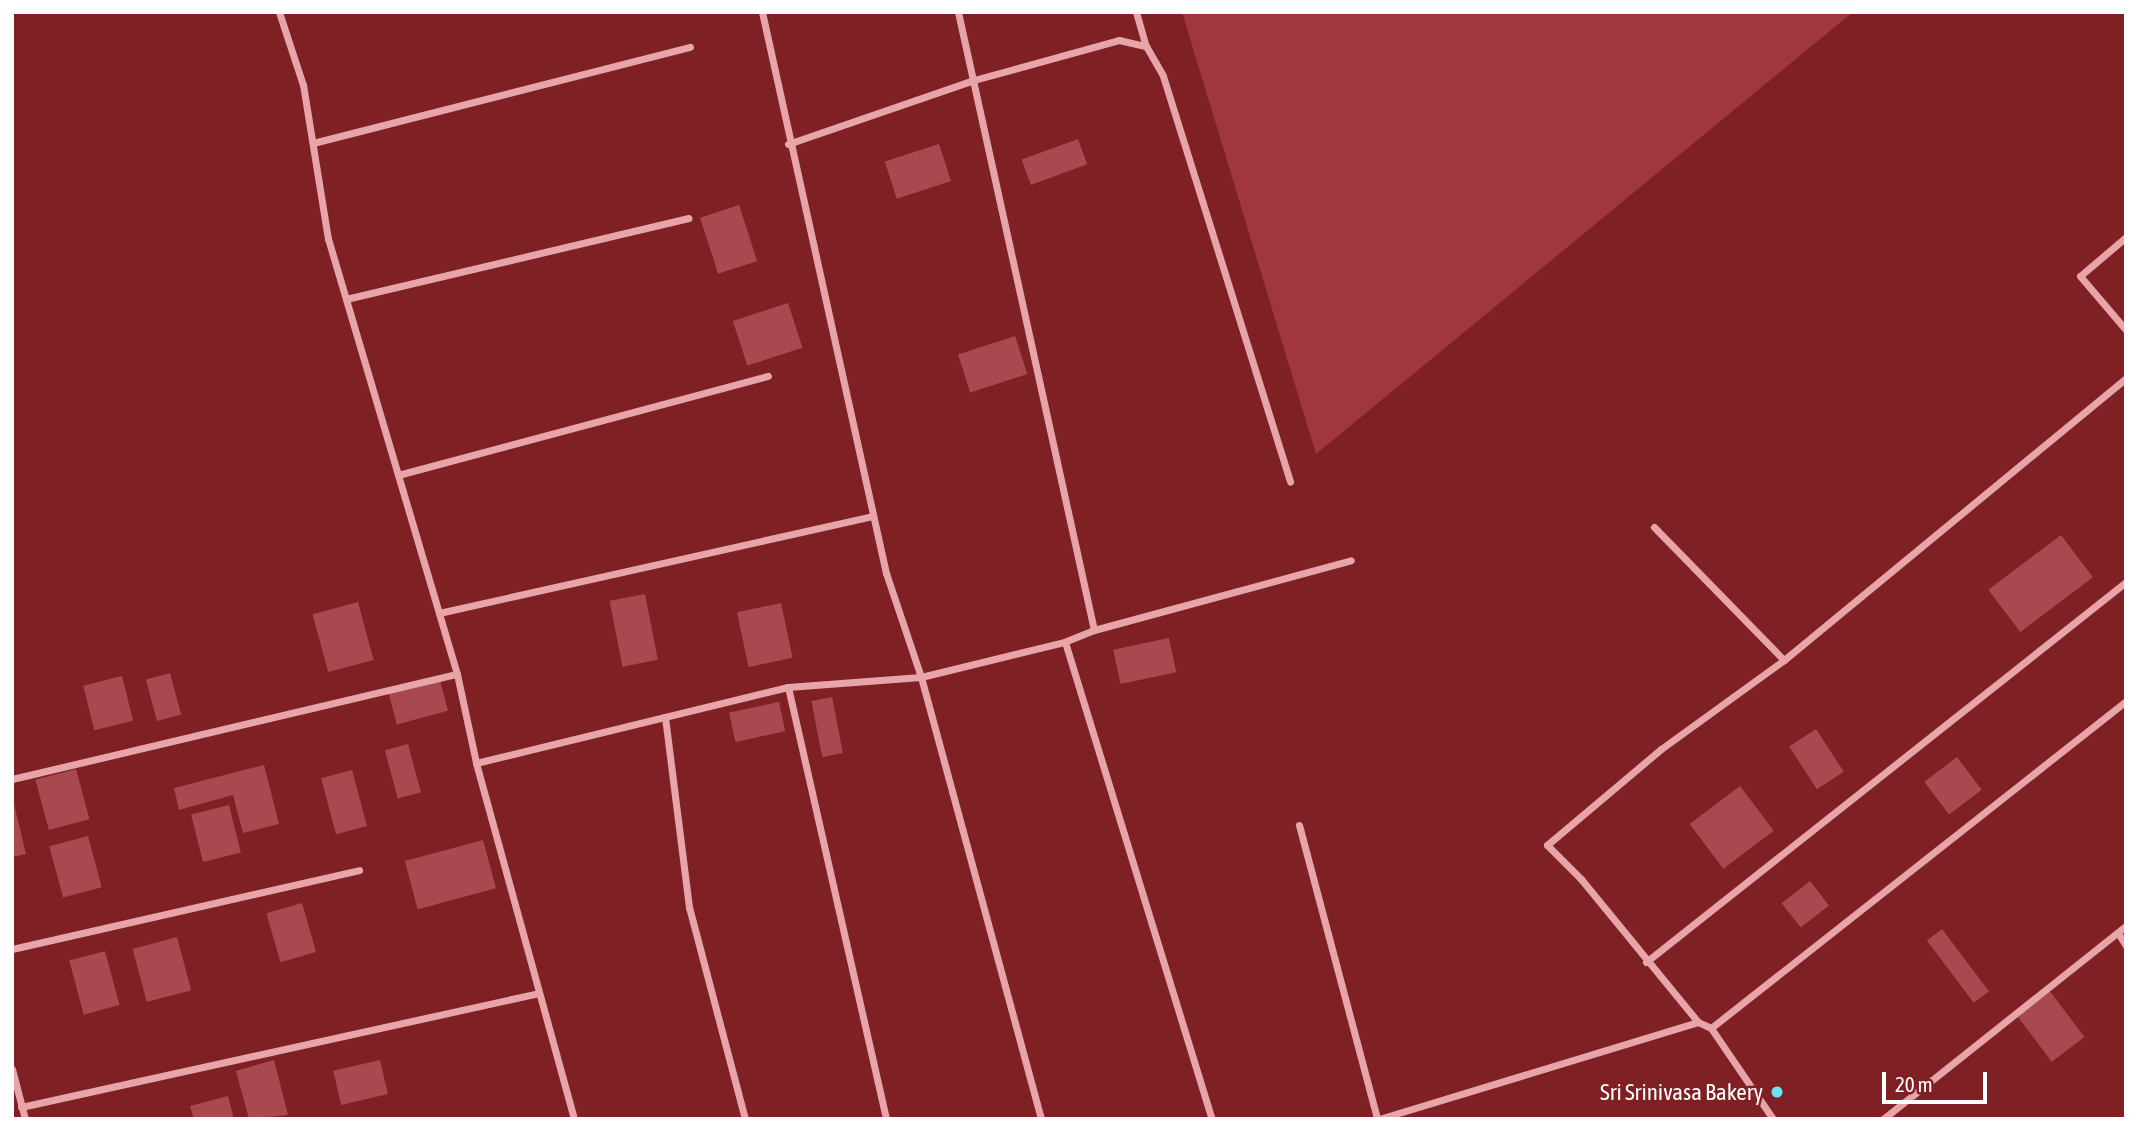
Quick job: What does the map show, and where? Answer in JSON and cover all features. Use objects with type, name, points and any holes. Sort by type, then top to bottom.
[{"type":"street","points":[[279,12],[303,85],[328,239],[457,674],[476,763],[574,1119]]},
{"type":"street","points":[[762,12],[788,144],[872,516],[921,677],[1041,1119]]},
{"type":"street","points":[[958,12],[1094,630]]},
{"type":"street","points":[[1136,12],[1146,46],[1163,76],[1290,482]]},
{"type":"street","points":[[788,144],[974,80],[1119,40],[1146,46]]},
{"type":"street","points":[[313,143],[690,47]]},
{"type":"street","points":[[346,299],[689,218]]},
{"type":"street","points":[[2126,237],[2080,276],[2126,330]]},
{"type":"street","points":[[398,475],[768,376]]},
{"type":"street","points":[[1773,1119],[1711,1028],[1698,1022],[1646,962],[1581,879],[1548,845],[1661,749],[1784,660],[2126,377]]},
{"type":"street","points":[[439,613],[872,516]]},
{"type":"street","points":[[1654,527],[1784,660]]},
{"type":"street","points":[[476,763],[788,687],[921,677],[1065,642],[1094,630],[1351,560]]},
{"type":"street","points":[[1646,962],[2126,582]]},
{"type":"street","points":[[1065,642],[1212,1119]]},
{"type":"street","points":[[12,779],[457,674]]},
{"type":"street","points":[[788,687],[886,1119]]},
{"type":"street","points":[[1711,1028],[2126,701]]},
{"type":"street","points":[[665,717],[690,907],[746,1119]]},
{"type":"street","points":[[1299,825],[1378,1119],[1698,1022]]},
{"type":"street","points":[[12,949],[359,870]]},
{"type":"street","points":[[1883,1119],[2126,926]]},
{"type":"street","points":[[2118,933],[2126,946]]},
{"type":"street","points":[[21,1107],[539,993]]},
{"type":"street","points":[[12,1069],[25,1119]]},
{"type":"shaded area","points":[[1182,12],[1853,12],[1316,454]]},
{"type":"building","points":[[1078,139],[1087,164],[1031,185],[1022,160]]},
{"type":"building","points":[[939,144],[951,181],[897,199],[885,162]]},
{"type":"building","points":[[739,205],[757,261],[718,274],[700,218]]},
{"type":"building","points":[[788,303],[803,348],[747,366],[733,321]]},
{"type":"building","points":[[1015,336],[1027,374],[970,393],[958,355]]},
{"type":"building","points":[[2061,535],[2093,577],[2020,632],[1988,590]]},
{"type":"building","points":[[645,594],[658,660],[622,667],[610,601]]},
{"type":"building","points":[[358,602],[374,660],[328,672],[313,614]]},
{"type":"building","points":[[781,603],[793,658],[749,667],[737,612]]},
{"type":"building","points":[[1169,638],[1176,672],[1121,684],[1113,650]]},
{"type":"building","points":[[170,673],[181,715],[157,721],[146,679]]},
{"type":"building","points":[[122,676],[133,721],[94,730],[83,686]]},
{"type":"building","points":[[439,677],[448,711],[397,725],[388,691]]},
{"type":"building","points":[[832,697],[843,753],[822,757],[811,701]]},
{"type":"building","points":[[779,702],[785,731],[735,742],[729,713]]},
{"type":"building","points":[[1816,729],[1844,772],[1817,789],[1789,746]]},
{"type":"building","points":[[408,744],[421,792],[398,799],[385,750]]},
{"type":"building","points":[[1957,757],[1982,790],[1949,814],[1924,782]]},
{"type":"building","points":[[264,765],[279,824],[243,833],[233,795],[179,810],[174,788]]},
{"type":"building","points":[[76,769],[89,819],[49,830],[35,780]]},
{"type":"building","points":[[352,770],[367,826],[336,834],[321,778]]},
{"type":"building","points":[[1740,786],[1774,831],[1723,869],[1690,824]]},
{"type":"building","points":[[12,796],[26,854],[12,857]]},
{"type":"building","points":[[229,805],[241,853],[203,862],[191,814]]},
{"type":"building","points":[[88,836],[102,887],[63,898],[49,846]]},
{"type":"building","points":[[483,840],[496,888],[418,909],[405,861]]},
{"type":"building","points":[[1810,881],[1829,905],[1801,928],[1782,903]]},
{"type":"building","points":[[302,903],[316,952],[280,962],[266,913]]},
{"type":"building","points":[[1942,929],[1989,991],[1974,1003],[1927,940]]},
{"type":"building","points":[[177,937],[191,990],[147,1002],[133,949]]},
{"type":"building","points":[[105,951],[119,1005],[84,1015],[69,961]]},
{"type":"building","points":[[2049,990],[2085,1037],[2052,1062],[2016,1015]]},
{"type":"building","points":[[274,1060],[288,1115],[249,1119],[236,1071]]},
{"type":"building","points":[[380,1060],[388,1094],[341,1105],[333,1071]]},
{"type":"building","points":[[228,1096],[234,1119],[194,1119],[190,1106]]},
{"type":"place","name":"Sri Srinivasa Bakery","points":[[1777,1092]]}]
